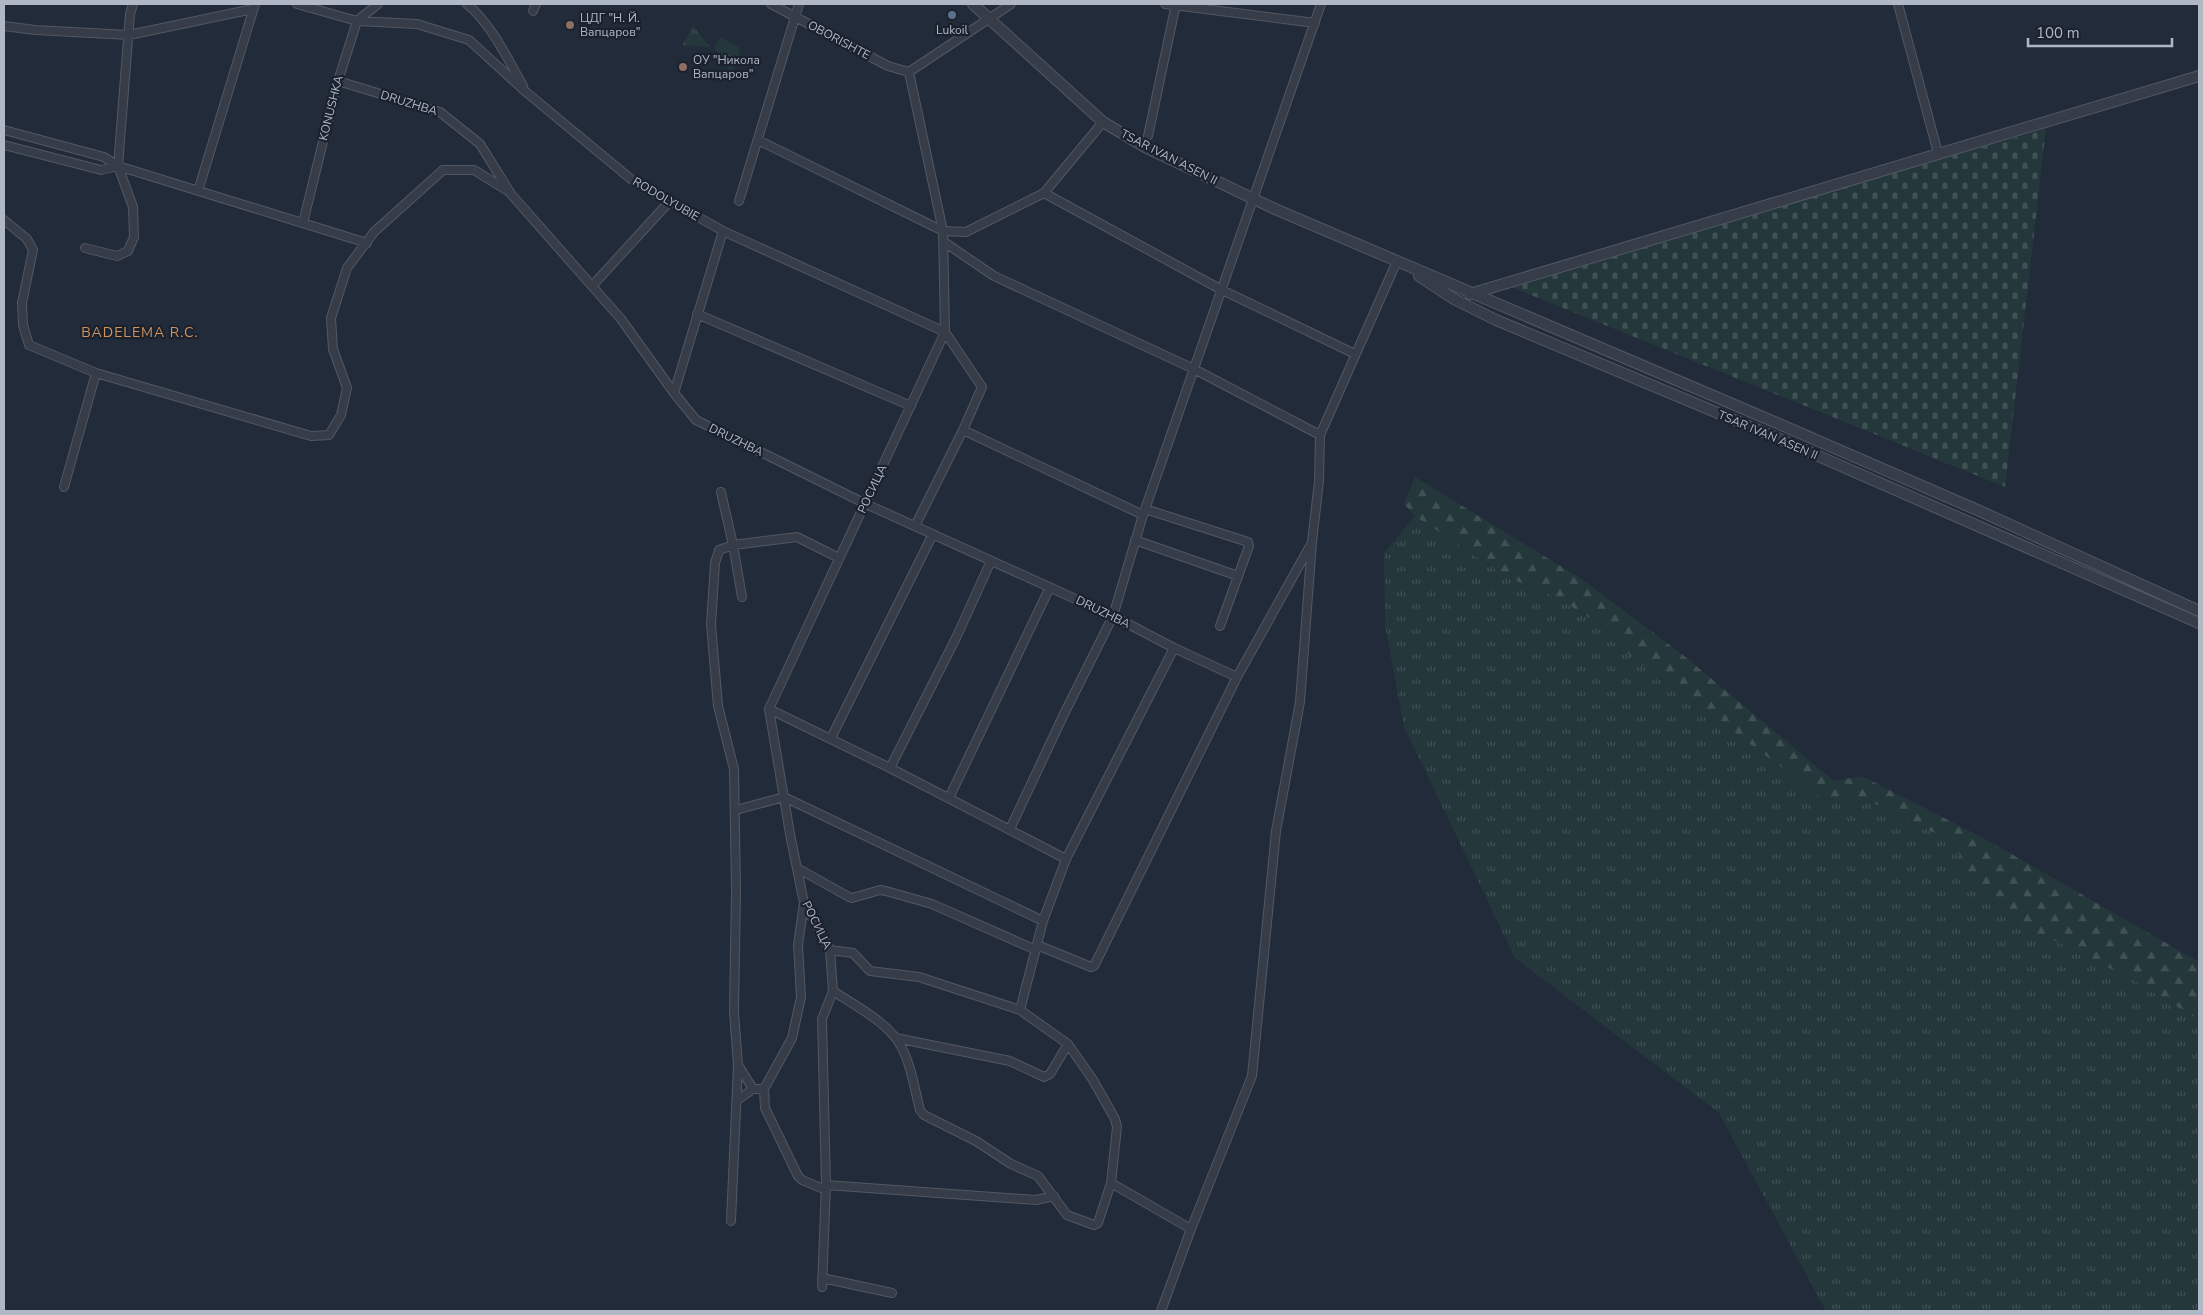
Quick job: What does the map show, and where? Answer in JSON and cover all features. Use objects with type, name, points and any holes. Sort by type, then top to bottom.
[{"type":"street","points":[[85,248],[117,256],[128,251],[134,237],[133,207],[118,166],[130,34],[130,14],[133,4]]},
{"type":"street","name":"RODOLYUBIE","points":[[297,4],[356,22],[417,24],[469,40],[526,92],[632,180],[723,231],[944,332]]},
{"type":"street","points":[[356,22],[378,4]]},
{"type":"street","points":[[467,4],[476,11],[499,43],[526,92]]},
{"type":"street","name":"OBORISHTE","points":[[771,4],[888,66],[908,72]]},
{"type":"street","points":[[739,202],[799,4]]},
{"type":"street","name":"TSAR IVAN ASEN II","points":[[972,4],[990,18],[1103,122],[1139,144],[1254,199],[1964,504],[2199,611]]},
{"type":"street","points":[[908,72],[1010,4]]},
{"type":"street","points":[[1165,4],[1315,23]]},
{"type":"street","points":[[1010,830],[1064,714],[1113,616],[1144,512],[1220,289],[1254,199],[1322,4]]},
{"type":"street","points":[[1898,4],[1938,153]]},
{"type":"street","points":[[1148,136],[1175,5]]},
{"type":"street","points":[[4,26],[35,30],[130,34],[254,6],[198,191]]},
{"type":"street","name":"KONUSHKA","points":[[303,223],[338,81],[356,22]]},
{"type":"street","name":"РОСИЦА","points":[[833,991],[830,950],[804,903],[769,709],[866,504],[944,332],[943,231],[908,72]]},
{"type":"street","points":[[1454,299],[2199,76]]},
{"type":"street","name":"DRUZHBA","points":[[338,81],[440,112],[480,144],[511,194],[621,319],[674,393],[696,420],[866,504],[1113,616],[1174,648],[1237,676]]},
{"type":"street","points":[[758,140],[943,231],[966,232],[1044,193],[1103,122]]},
{"type":"street","points":[[4,130],[104,157],[118,166],[367,242]]},
{"type":"street","points":[[4,145],[101,170],[118,166]]},
{"type":"street","points":[[4,220],[27,238],[33,250],[22,303],[23,325],[29,345],[96,373],[311,436],[329,435],[341,416],[347,388],[333,349],[331,318],[347,268],[374,232],[443,170],[474,170],[511,194]]},
{"type":"street","points":[[1044,193],[1220,289],[1355,354]]},
{"type":"street","points":[[592,286],[669,202]]},
{"type":"street","points":[[674,393],[723,231]]},
{"type":"street","points":[[944,242],[994,276],[1194,369],[1320,434]]},
{"type":"street","points":[[1161,1311],[1191,1229],[1252,1076],[1276,831],[1300,702],[1312,542],[1319,481],[1320,434],[1397,261]]},
{"type":"street","name":"TSAR IVAN ASEN II","points":[[1397,261],[1454,299],[1496,320],[1774,437],[2199,623]]},
{"type":"street","points":[[697,314],[911,406]]},
{"type":"street","points":[[915,526],[963,430],[982,387],[944,332]]},
{"type":"street","points":[[64,487],[96,373]]},
{"type":"street","points":[[963,430],[1144,512],[1248,542],[1249,546],[1220,626]]},
{"type":"street","points":[[721,492],[733,544],[742,597]]},
{"type":"street","points":[[831,738],[933,534]]},
{"type":"street","points":[[731,1221],[738,1065],[734,1012],[736,810],[734,769],[718,706],[711,624],[715,563],[719,550],[733,544],[797,537],[839,558]]},
{"type":"street","points":[[1135,540],[1238,576]]},
{"type":"street","points":[[797,868],[852,898],[880,890],[886,891],[932,904],[1036,947],[1091,967],[1094,966],[1237,676],[1312,542]]},
{"type":"street","points":[[890,768],[956,638],[991,561]]},
{"type":"street","points":[[949,798],[1050,587]]},
{"type":"street","points":[[1020,1010],[1043,921],[1066,859],[1174,648]]},
{"type":"street","points":[[769,709],[831,738],[1066,859]]},
{"type":"street","points":[[736,810],[784,797],[1043,921]]},
{"type":"street","points":[[804,903],[798,946],[801,997],[792,1038],[764,1089],[765,1108],[798,1176],[802,1180],[826,1188],[1036,1200],[1054,1196]]},
{"type":"street","points":[[822,1288],[826,1188],[822,1020],[833,991],[878,1020],[896,1038],[905,1058],[920,1110],[924,1115],[976,1142],[1011,1164],[1038,1176],[1070,1218],[1094,1225],[1098,1223],[1111,1183],[1117,1127],[1115,1119],[1093,1080],[1064,1039],[1020,1010],[924,979],[870,971],[853,953],[830,950]]},
{"type":"street","points":[[896,1038],[1010,1061],[1044,1077],[1050,1074],[1068,1044]]},
{"type":"street","points":[[738,1065],[752,1089]]},
{"type":"street","points":[[736,1101],[752,1089],[764,1089]]},
{"type":"street","points":[[1111,1183],[1191,1229]]},
{"type":"street","points":[[822,1278],[892,1292]]},
{"type":"green space","points":[[693,26],[709,46],[682,45]]},
{"type":"green space","points":[[721,37],[739,47],[740,53],[731,72],[716,50],[715,46]]},
{"type":"green space","points":[[2046,129],[2005,487],[1501,283]]},
{"type":"green space","points":[[1415,477],[1583,580],[1683,655],[1834,781],[1862,776],[1989,841],[2199,962],[2199,1020],[2135,981],[2051,939],[2020,928],[1969,880],[1955,843],[1861,797],[1825,800],[1631,657],[1611,632],[1558,598],[1507,577],[1415,516],[1404,504]]},
{"type":"green space","points":[[1415,516],[1507,577],[1558,598],[1611,632],[1631,657],[1825,800],[1861,797],[1955,843],[1969,880],[2020,928],[2051,939],[2135,981],[2199,1020],[2199,1311],[1826,1311],[1719,1113],[1515,958],[1404,727],[1385,625],[1384,553]]},
{"type":"place","name":"Lukoil","points":[[952,15]]},
{"type":"place","name":"ЦДГ \"Н. Й. Вапцаров\"","points":[[570,25]]},
{"type":"place","name":"ОУ \"Никола Вапцаров\"","points":[[683,67]]},
{"type":"district","name":"BADELEMA R.C.","points":[[140,332]]}]
